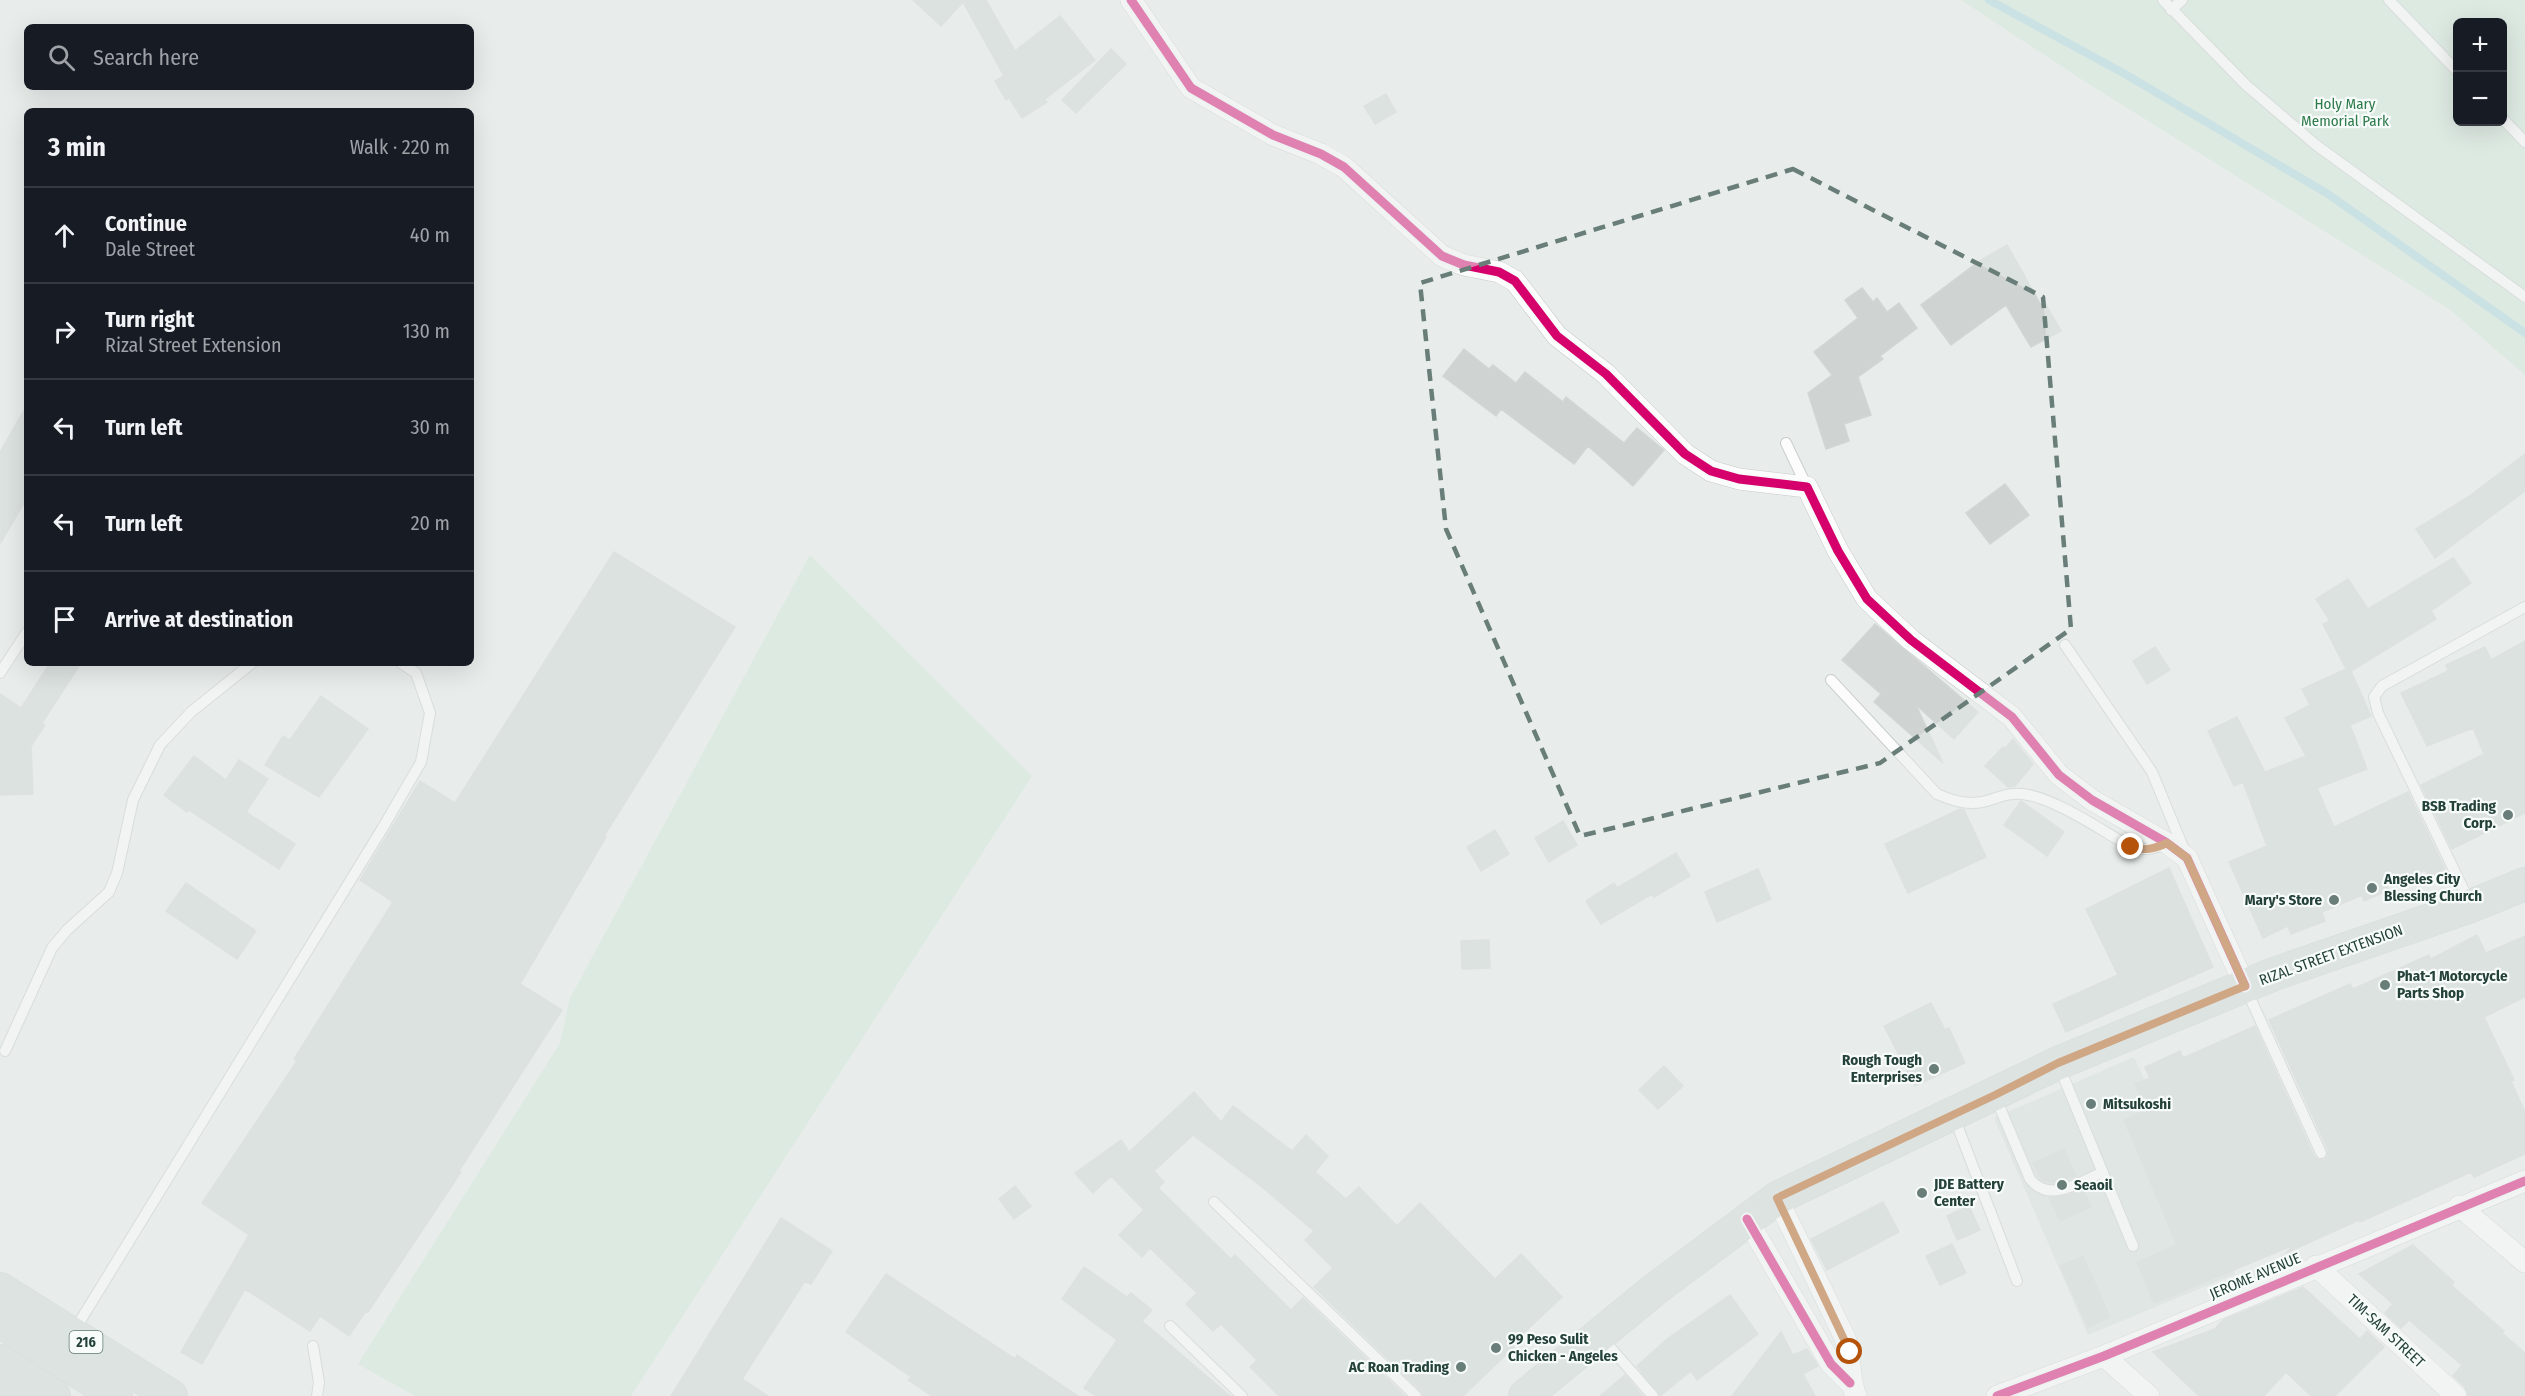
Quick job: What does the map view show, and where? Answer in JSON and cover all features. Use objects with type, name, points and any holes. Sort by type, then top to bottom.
[{"type":"main road","name":"RIZAL STREET EXTENSION","points":[[1525,1396],[1598,1334],[1777,1198],[2058,1063],[2245,986],[2471,906],[2525,884]]},
{"type":"main road","name":"216","points":[[0,1289],[171,1396]]},
{"type":"main road","points":[[0,1321],[116,1396]]},
{"type":"main road","points":[[0,1361],[54,1396]]},
{"type":"main road","points":[[0,1394],[4,1396]]},
{"type":"street","points":[[1131,0],[1191,88],[1273,135],[1321,154],[1344,167],[1442,256],[1464,265],[1499,272],[1515,281],[1557,336],[1606,374],[1685,454],[1711,471],[1739,479],[1807,487],[1838,551],[1867,599],[1911,640],[2012,717],[2059,775],[2092,800],[2167,843],[2187,858],[2245,986]]},
{"type":"street","name":"JEROME AVENUE","points":[[1996,1396],[2104,1356],[2459,1206],[2525,1181]]},
{"type":"street","points":[[1777,1198],[1850,1352],[1853,1389]]},
{"type":"street","points":[[2459,1206],[2525,1262]]},
{"type":"street","points":[[1747,1219],[1831,1364],[1853,1389]]},
{"type":"street","points":[[1778,1272],[1806,1258]]},
{"type":"street","name":"TIM-SAM STREET","points":[[2316,1266],[2456,1396]]},
{"type":"street","points":[[2104,1356],[2149,1396]]},
{"type":"lane","points":[[2163,0],[2246,86],[2316,145],[2525,297]]},
{"type":"lane","points":[[2171,10],[2182,0]]},
{"type":"lane","points":[[2389,0],[2453,68]]},
{"type":"lane","points":[[2507,123],[2525,142]]},
{"type":"lane","points":[[1786,442],[1807,487]]},
{"type":"lane","points":[[2471,906],[2382,723],[2374,697],[2382,686],[2525,607]]},
{"type":"lane","points":[[0,673],[24,637]]},
{"type":"lane","points":[[2065,645],[2152,772],[2187,858]]},
{"type":"lane","points":[[5,1051],[52,948],[67,930],[109,892],[117,873],[133,800],[160,745],[191,712],[248,666]]},
{"type":"lane","points":[[72,1334],[421,762],[430,712],[416,673],[406,666]]},
{"type":"lane","points":[[1831,680],[1936,794],[1956,802],[1982,802],[2003,794],[2024,794],[2056,805],[2131,847],[2144,850],[2154,849],[2167,843]]},
{"type":"lane","points":[[2245,986],[2321,1153]]},
{"type":"lane","points":[[2058,1063],[2133,1246]]},
{"type":"lane","points":[[1995,1095],[2030,1179],[2037,1187],[2057,1191],[2103,1172]]},
{"type":"lane","points":[[1953,1114],[2017,1281]]},
{"type":"lane","points":[[1214,1202],[1416,1396]]},
{"type":"lane","points":[[1170,1326],[1242,1396]]},
{"type":"lane","points":[[1598,1334],[1653,1396]]},
{"type":"lane","points":[[313,1346],[319,1382],[317,1396]]},
{"type":"highlighted area","points":[[1793,169],[2043,297],[2071,629],[1880,763],[1580,836],[1446,529],[1420,283]]},
{"type":"shaded area","points":[[2134,1057],[2235,1274],[2088,1335],[1994,1118]]},
{"type":"green space","name":"Holy Mary Memorial Park","points":[[1961,0],[2525,0],[2525,375],[2449,309],[2081,79]]},
{"type":"green space","points":[[810,555],[1032,776],[631,1396],[415,1396],[358,1364],[560,1043],[570,998]]},
{"type":"building","points":[[913,0],[986,0],[1015,51],[1060,16],[1095,60],[1045,99],[1047,102],[1022,118],[1009,98],[1006,100],[995,81],[1004,76],[963,2],[941,26]]},
{"type":"building","points":[[1111,49],[1126,64],[1076,113],[1062,100]]},
{"type":"building","points":[[1386,94],[1396,112],[1375,124],[1364,106]]},
{"type":"building","points":[[2007,245],[2041,305],[2045,303],[2061,331],[2031,347],[2006,305],[1951,345],[1921,305],[1981,260]]},
{"type":"building","points":[[1862,288],[1873,302],[1877,298],[1887,312],[1899,303],[1917,328],[1880,356],[1883,359],[1858,377],[1871,415],[1844,424],[1849,441],[1826,449],[1808,393],[1832,375],[1814,352],[1858,318],[1845,300]]},
{"type":"building","points":[[1464,349],[1489,369],[1493,365],[1516,383],[1525,372],[1563,402],[1566,397],[1624,443],[1637,428],[1664,450],[1633,486],[1588,446],[1574,464],[1501,409],[1496,416],[1443,376]]},
{"type":"building","points":[[24,410],[24,503],[0,544],[0,452]]},
{"type":"building","points":[[2525,454],[2525,491],[2435,558],[2416,529],[2468,497]]},
{"type":"building","points":[[2005,484],[2029,515],[1990,544],[1966,513]]},
{"type":"building","points":[[614,552],[735,627],[604,836],[606,837],[520,984],[562,1010],[459,1171],[461,1172],[368,1312],[366,1311],[349,1336],[320,1316],[310,1331],[245,1289],[202,1364],[181,1352],[249,1235],[202,1203],[297,1061],[294,1059],[393,902],[360,880],[420,781],[455,803]]},
{"type":"building","points":[[2453,558],[2471,583],[2431,611],[2436,619],[2351,671],[2371,716],[2350,725],[2367,769],[2317,788],[2334,827],[2408,792],[2445,869],[2429,878],[2425,870],[2387,886],[2389,890],[2364,901],[2362,895],[2322,912],[2325,921],[2291,934],[2288,926],[2263,938],[2229,862],[2267,846],[2243,782],[2234,786],[2208,731],[2237,717],[2265,772],[2306,756],[2285,718],[2310,705],[2302,689],[2346,669],[2323,624],[2330,621],[2316,599],[2348,579],[2368,609]]},
{"type":"building","points":[[1875,624],[1978,712],[1954,739],[1916,705],[1943,763],[1874,702],[1881,694],[1842,660]]},
{"type":"building","points":[[2525,641],[2525,813],[2452,849],[2421,785],[2484,754],[2473,728],[2427,746],[2401,693],[2448,671],[2446,665],[2485,647],[2491,660]]},
{"type":"building","points":[[2155,647],[2170,670],[2147,684],[2133,661]]},
{"type":"building","points":[[48,666],[79,666],[42,723],[45,725],[31,746],[33,794],[0,795],[0,694],[21,708]]},
{"type":"building","points":[[321,696],[368,729],[319,797],[265,765],[283,736],[290,740]]},
{"type":"building","points":[[2013,739],[2033,764],[2015,786],[2008,787],[1985,766]]},
{"type":"building","points":[[194,756],[226,780],[239,760],[268,779],[246,812],[295,844],[279,869],[189,810],[187,812],[164,795]]},
{"type":"building","points":[[2021,801],[2064,832],[2047,856],[2004,825]]},
{"type":"building","points":[[1960,809],[1964,810],[1986,857],[1908,893],[1885,844]]},
{"type":"building","points":[[1563,821],[1577,845],[1549,862],[1535,838]]},
{"type":"building","points":[[1495,830],[1509,854],[1481,871],[1467,847]]},
{"type":"building","points":[[1676,853],[1690,876],[1654,897],[1652,894],[1601,924],[1586,901],[1614,883],[1617,888]]},
{"type":"building","points":[[2169,868],[2213,967],[2066,1032],[2053,1004],[2118,975],[2086,909]]},
{"type":"building","points":[[1758,869],[1771,899],[1717,922],[1705,892]]},
{"type":"building","points":[[186,883],[256,931],[237,959],[166,911]]},
{"type":"building","points":[[2477,935],[2486,953],[2525,936],[2525,997],[2484,1017],[2514,1080],[2511,1081],[2525,1112],[2525,1154],[2474,1177],[2471,1172],[2286,1253],[2294,1245],[2154,1303],[2137,1262],[2177,1245],[2124,1120],[2146,1110],[2135,1084],[2150,1078],[2145,1067],[2180,1051],[2183,1058],[2255,1026],[2314,1156],[2324,1160],[2328,1150],[2269,1020],[2350,984],[2353,989],[2429,955],[2431,959]]},
{"type":"building","points":[[1489,940],[1490,968],[1462,969],[1461,941]]},
{"type":"building","points":[[1931,1003],[1945,1030],[1949,1028],[1965,1063],[1915,1086],[1884,1026]]},
{"type":"building","points":[[1664,1066],[1683,1086],[1658,1109],[1639,1090]]},
{"type":"building","points":[[1194,1092],[1221,1122],[1233,1106],[1292,1151],[1306,1135],[1328,1156],[1315,1172],[1346,1199],[1359,1187],[1397,1226],[1420,1203],[1495,1279],[1521,1254],[1562,1297],[1511,1345],[1514,1347],[1463,1396],[1423,1396],[1421,1391],[1314,1287],[1333,1268],[1305,1240],[1314,1231],[1262,1187],[1193,1135],[1154,1171],[1164,1182],[1158,1188],[1231,1259],[1235,1255],[1291,1310],[1303,1298],[1405,1396],[1279,1396],[1250,1367],[1257,1360],[1221,1324],[1213,1331],[1186,1304],[1197,1293],[1150,1248],[1142,1257],[1119,1235],[1144,1210],[1111,1176],[1093,1193],[1075,1173],[1121,1140],[1129,1152]]},
{"type":"building","points":[[2064,1149],[2076,1176],[2055,1183],[2042,1180],[2033,1163]]},
{"type":"building","points":[[1015,1186],[1031,1206],[1014,1219],[999,1199]]},
{"type":"building","points":[[2083,1190],[2091,1207],[2060,1221],[2049,1198],[2067,1196]]},
{"type":"building","points":[[1883,1202],[1899,1232],[1827,1270],[1811,1239]]},
{"type":"building","points":[[1969,1206],[1980,1230],[1957,1240],[1947,1216]]},
{"type":"building","points":[[781,1218],[832,1251],[811,1284],[805,1281],[742,1379],[768,1396],[671,1396]]},
{"type":"building","points":[[1952,1244],[1966,1273],[1940,1285],[1926,1256]]},
{"type":"building","points":[[2413,1245],[2454,1282],[2451,1285],[2504,1331],[2502,1333],[2525,1353],[2525,1396],[2468,1396],[2465,1387],[2453,1376],[2462,1365],[2409,1320],[2401,1328],[2385,1313],[2393,1304],[2359,1274]]},
{"type":"building","points":[[2284,1255],[2289,1265],[2265,1275]]},
{"type":"building","points":[[2083,1256],[2110,1317],[2088,1327],[2060,1266]]},
{"type":"building","points":[[1084,1267],[1127,1297],[1131,1293],[1152,1310],[1142,1321],[1230,1396],[1096,1396],[1084,1388],[1117,1340],[1062,1299]]},
{"type":"building","points":[[886,1274],[1015,1359],[1017,1355],[1078,1396],[932,1396],[908,1380],[911,1377],[846,1332]]},
{"type":"building","points":[[2303,1287],[2360,1339],[2367,1331],[2384,1347],[2335,1396],[2311,1396],[2286,1372],[2264,1396],[2199,1396],[2153,1352],[2215,1329],[2223,1320]]},
{"type":"building","points":[[1730,1295],[1758,1334],[1697,1380],[1691,1371],[1660,1396],[1637,1366],[1667,1339]]},
{"type":"building","points":[[1781,1332],[1793,1355],[1807,1349],[1818,1366],[1803,1374],[1815,1396],[1732,1396]]},
{"type":"building","points":[[1625,1375],[1643,1396],[1600,1396]]},
{"type":"waterway","points":[[1989,0],[2125,74],[2328,194],[2525,333]]},
{"type":"cycle path","points":[[1131,0],[1191,88],[1273,135],[1321,154],[1344,167],[1442,256],[1464,265],[1499,272],[1515,281],[1557,336],[1606,374],[1685,454],[1711,471],[1739,479],[1807,487],[1838,551],[1867,599],[1911,640],[2012,717],[2059,775],[2092,800],[2167,843],[2187,858],[2245,986]]},
{"type":"cycle path","points":[[1997,1396],[2104,1356],[2525,1181]]},
{"type":"cycle path","points":[[1747,1219],[1831,1364],[1850,1383]]},
{"type":"place","name":"BSB Trading Corp.","points":[[2508,815]]},
{"type":"place","name":"Angeles City Blessing Church","points":[[2372,888]]},
{"type":"place","name":"Mary's Store","points":[[2334,900]]},
{"type":"place","name":"Phat-1 Motorcycle Parts Shop","points":[[2385,985]]},
{"type":"place","name":"Rough Tough Enterprises","points":[[1934,1069]]},
{"type":"place","name":"Mitsukoshi","points":[[2091,1104]]},
{"type":"place","name":"Seaoil","points":[[2062,1185]]},
{"type":"place","name":"JDE Battery Center","points":[[1922,1193]]},
{"type":"place","name":"99 Peso Sulit Chicken - Angeles","points":[[1496,1348]]},
{"type":"place","name":"AC Roan Trading","points":[[1461,1367]]},
{"type":"route","points":[[1850,1352],[1777,1198],[2058,1063],[2245,986],[2187,858],[2167,843],[2154,849],[2144,850],[2131,847]]}]
